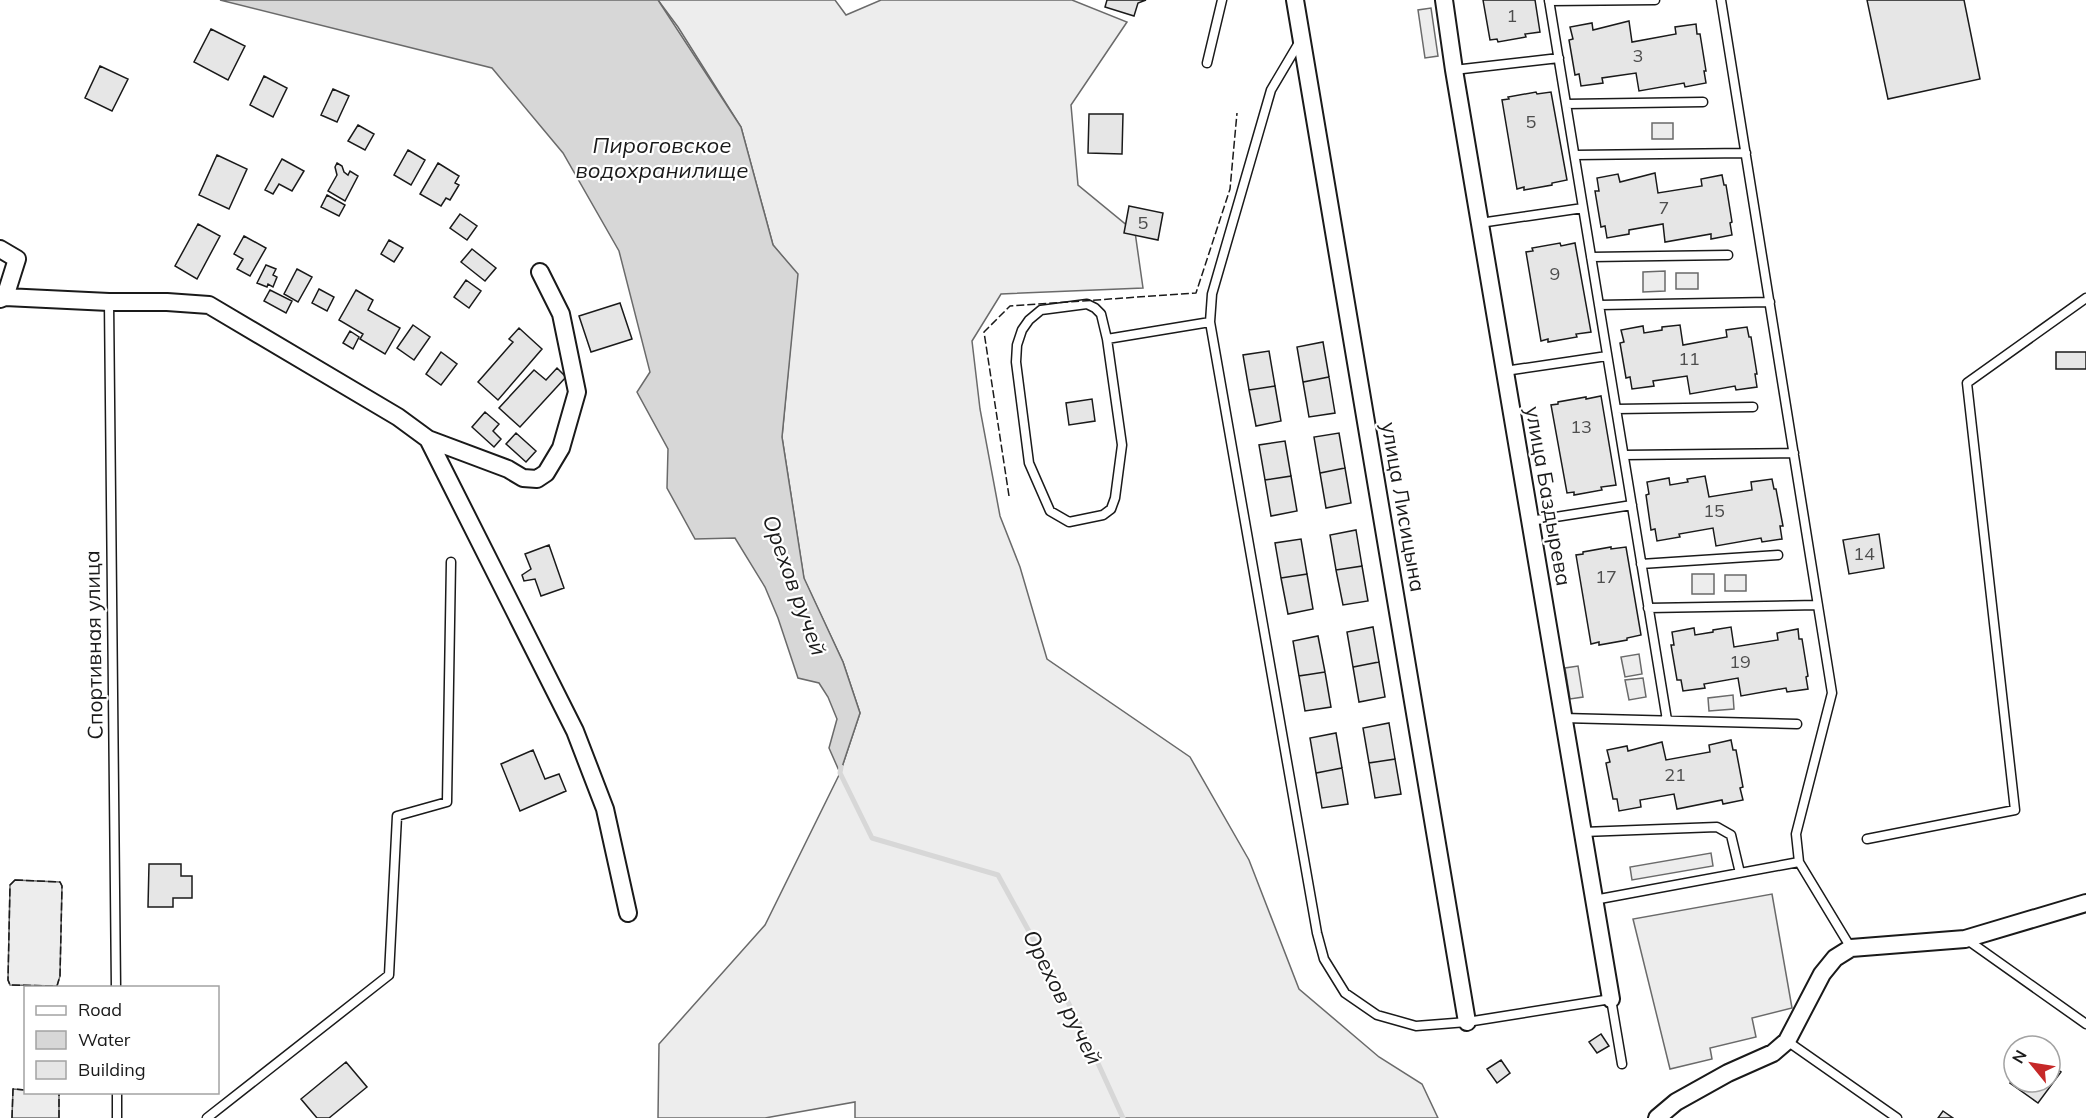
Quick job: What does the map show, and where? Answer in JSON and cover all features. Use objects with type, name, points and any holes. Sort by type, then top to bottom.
[{"type":"street","name":"улица Лисицына","points":[[1295,0],[1467,1022]]},
{"type":"street","name":"улица Баздырева","points":[[1444,0],[1479,224],[1611,999]]},
{"type":"street","points":[[0,249],[17,259],[3,298],[209,305],[398,417],[428,439],[508,469],[523,478],[537,479],[546,473],[561,448],[577,392],[561,314],[540,272]]},
{"type":"street","points":[[428,439],[575,731],[604,809],[628,913]]},
{"type":"street","points":[[1657,1118],[1676,1102],[1728,1073],[1773,1053],[1787,1041],[1822,974],[1834,958],[1851,948],[1965,939],[2086,903]]},
{"type":"lane","points":[[1207,63],[1222,0]]},
{"type":"lane","points":[[1655,0],[1550,1],[1667,720]]},
{"type":"lane","points":[[1721,0],[1833,693],[1796,834],[1798,862],[1851,948]]},
{"type":"lane","points":[[1301,38],[1271,90],[1212,294],[1210,322],[1317,933],[1324,959],[1345,993],[1377,1015],[1416,1026],[1467,1022],[1611,999],[1622,1064]]},
{"type":"lane","points":[[1454,70],[1559,58]]},
{"type":"lane","points":[[1566,104],[1703,102]]},
{"type":"lane","points":[[1575,155],[1746,153]]},
{"type":"lane","points":[[1479,224],[1583,208]]},
{"type":"lane","points":[[1591,257],[1728,255]]},
{"type":"lane","points":[[1867,839],[2015,810],[1967,383],[2086,298]]},
{"type":"lane","name":"Спортивная улица","points":[[109,302],[116,986]]},
{"type":"lane","points":[[1599,305],[1770,302]]},
{"type":"lane","points":[[1087,304],[1101,314],[1107,339],[1122,445],[1115,498],[1110,509],[1103,515],[1068,522],[1050,511],[1029,463],[1016,362],[1017,345],[1022,330],[1029,320],[1041,310],[1087,304]]},
{"type":"lane","points":[[1107,339],[1210,322]]},
{"type":"lane","points":[[1504,371],[1607,356]]},
{"type":"lane","points":[[1616,409],[1753,406]]},
{"type":"lane","points":[[1624,455],[1794,453]]},
{"type":"lane","points":[[1530,521],[1632,505]]},
{"type":"lane","points":[[1641,564],[1778,555]]},
{"type":"lane","points":[[207,1118],[389,975],[397,816],[447,802],[451,562]]},
{"type":"lane","points":[[1648,608],[1818,605]]},
{"type":"lane","points":[[1563,718],[1797,724]]},
{"type":"lane","points":[[1583,832],[1717,827],[1731,835],[1740,873]]},
{"type":"lane","points":[[1594,900],[1798,862]]},
{"type":"lane","points":[[1965,939],[2086,1024]]},
{"type":"lane","points":[[1787,1041],[1897,1118]]},
{"type":"lane","points":[[117,1094],[117,1118]]},
{"type":"shaded area","points":[[658,0],[835,0],[846,15],[881,0],[1072,0],[1127,22],[1071,105],[1078,185],[1135,232],[1143,288],[1001,294],[972,341],[980,409],[1000,516],[1020,567],[1047,659],[1190,757],[1249,860],[1299,989],[1379,1057],[1422,1084],[1438,1118],[855,1118],[855,1102],[765,1118],[658,1118],[659,1044],[765,925],[840,773],[860,713],[843,662],[804,579],[782,437],[797,274],[773,245],[741,127],[678,27]]},
{"type":"shaded area","points":[[1431,8],[1438,56],[1425,58],[1418,10]]},
{"type":"shaded area","points":[[1652,123],[1673,123],[1673,139],[1652,139]]},
{"type":"shaded area","points":[[1665,271],[1665,291],[1643,292],[1643,272]]},
{"type":"shaded area","points":[[1676,273],[1698,273],[1698,289],[1676,289]]},
{"type":"shaded area","points":[[1692,574],[1714,574],[1714,594],[1692,594]]},
{"type":"shaded area","points":[[1725,575],[1746,575],[1746,591],[1725,591]]},
{"type":"shaded area","points":[[1639,654],[1642,674],[1625,677],[1621,657]]},
{"type":"shaded area","points":[[1578,666],[1583,697],[1570,699],[1565,668]]},
{"type":"shaded area","points":[[1643,678],[1646,697],[1629,700],[1625,680]]},
{"type":"shaded area","points":[[1733,695],[1734,709],[1709,711],[1708,698]]},
{"type":"shaded area","points":[[1711,853],[1713,866],[1632,880],[1630,867]]},
{"type":"shaded area","points":[[15,880],[60,882],[62,886],[60,976],[57,986],[10,985],[8,980],[10,885]]},
{"type":"shaded area","points":[[1772,894],[1792,1008],[1752,1018],[1756,1037],[1710,1048],[1712,1059],[1670,1069],[1633,919]]},
{"type":"shaded area","points":[[13,1089],[24,1090],[24,1094],[59,1094],[59,1118],[12,1118]]},
{"type":"water","name":"Пироговское водохранилище","points":[[220,0],[658,0],[741,127],[773,245],[798,274],[782,437],[804,578],[843,662],[860,713],[840,773],[829,748],[837,719],[819,683],[798,678],[765,587],[735,538],[695,539],[667,488],[668,449],[637,392],[650,372],[619,251],[563,153],[492,68]]},
{"type":"building","points":[[1107,0],[1146,0],[1138,3],[1134,16],[1105,7]]},
{"type":"building","points":[[1483,0],[1535,0],[1540,32],[1498,42],[1497,39],[1490,40]]},
{"type":"building","points":[[1867,0],[1964,0],[1980,79],[1888,99]]},
{"type":"building","points":[[1629,21],[1632,42],[1676,34],[1675,27],[1696,24],[1697,34],[1700,34],[1706,83],[1685,87],[1684,83],[1639,91],[1636,73],[1602,78],[1603,83],[1581,86],[1579,74],[1575,75],[1569,40],[1573,39],[1570,27],[1592,23],[1593,30]]},
{"type":"building","points":[[211,29],[245,46],[228,80],[194,62]]},
{"type":"building","points":[[100,66],[128,79],[112,111],[85,98]]},
{"type":"building","points":[[264,76],[287,88],[273,117],[250,105]]},
{"type":"building","points":[[333,89],[349,96],[337,122],[321,115]]},
{"type":"building","points":[[1536,92],[1537,94],[1551,92],[1567,180],[1552,183],[1552,185],[1517,189],[1502,100]]},
{"type":"building","points":[[1089,114],[1123,114],[1122,154],[1088,153]]},
{"type":"building","points":[[358,125],[374,134],[365,150],[348,141]]},
{"type":"building","points":[[408,150],[425,160],[411,185],[394,175]]},
{"type":"building","points":[[217,155],[247,169],[229,209],[199,195]]},
{"type":"building","points":[[282,159],[304,171],[292,191],[279,184],[273,194],[265,190]]},
{"type":"building","points":[[337,163],[348,175],[350,171],[358,176],[345,201],[328,191],[337,175],[335,167]]},
{"type":"building","points":[[438,163],[459,176],[455,183],[459,185],[450,200],[446,198],[441,206],[420,194]]},
{"type":"building","points":[[1655,173],[1658,193],[1702,186],[1701,179],[1722,175],[1724,185],[1726,185],[1732,235],[1711,239],[1711,234],[1665,242],[1663,224],[1629,230],[1629,234],[1607,238],[1605,226],[1601,227],[1595,191],[1599,191],[1597,178],[1618,174],[1620,182]]},
{"type":"building","points":[[327,195],[345,205],[339,216],[321,207]]},
{"type":"building","points":[[1129,206],[1163,213],[1158,240],[1124,233]]},
{"type":"building","points":[[460,214],[477,226],[467,240],[450,228]]},
{"type":"building","points":[[198,224],[220,236],[197,279],[175,266]]},
{"type":"building","points":[[244,236],[266,248],[250,276],[237,269],[243,259],[234,254]]},
{"type":"building","points":[[389,240],[403,248],[394,262],[381,254]]},
{"type":"building","points":[[1560,243],[1561,246],[1575,243],[1591,332],[1576,334],[1577,337],[1541,341],[1526,252],[1533,251],[1532,248]]},
{"type":"building","points":[[472,249],[496,268],[485,281],[461,262]]},
{"type":"building","points":[[266,265],[276,269],[273,275],[277,277],[273,287],[257,283]]},
{"type":"building","points":[[297,269],[312,277],[298,302],[284,294]]},
{"type":"building","points":[[466,280],[481,291],[469,308],[454,297]]},
{"type":"building","points":[[319,289],[334,297],[327,311],[312,303]]},
{"type":"building","points":[[270,290],[292,301],[286,313],[264,301]]},
{"type":"building","points":[[356,290],[373,300],[368,310],[400,328],[385,354],[360,339],[363,334],[339,320]]},
{"type":"building","points":[[620,303],[632,339],[591,352],[579,316]]},
{"type":"building","points":[[413,325],[430,337],[414,360],[397,348]]},
{"type":"building","points":[[1680,325],[1683,345],[1727,337],[1726,330],[1747,327],[1749,337],[1751,337],[1757,387],[1736,390],[1735,386],[1690,394],[1687,376],[1653,381],[1654,386],[1632,389],[1630,377],[1626,378],[1620,343],[1624,342],[1621,330],[1643,326],[1644,333],[1662,330],[1662,327]]},
{"type":"building","points":[[519,328],[542,349],[498,400],[478,382],[513,342],[509,339]]},
{"type":"building","points":[[350,331],[359,337],[353,349],[343,343]]},
{"type":"building","points":[[1323,342],[1329,377],[1303,382],[1297,347]]},
{"type":"building","points":[[1269,351],[1275,386],[1249,390],[1243,355]]},
{"type":"building","points":[[441,352],[457,364],[441,385],[426,374]]},
{"type":"building","points":[[2056,352],[2086,352],[2086,369],[2056,369]]},
{"type":"building","points":[[557,368],[566,377],[520,427],[499,408],[534,370],[546,380]]},
{"type":"building","points":[[1329,377],[1335,413],[1309,417],[1303,382]]},
{"type":"building","points":[[1275,386],[1281,421],[1256,426],[1249,390]]},
{"type":"building","points":[[1601,396],[1616,485],[1574,495],[1574,492],[1567,493],[1551,405]]},
{"type":"building","points":[[1092,399],[1095,421],[1069,425],[1066,403]]},
{"type":"building","points":[[485,412],[499,424],[493,431],[501,439],[494,447],[472,427]]},
{"type":"building","points":[[516,433],[536,451],[526,462],[506,444]]},
{"type":"building","points":[[1339,433],[1345,468],[1320,473],[1314,437]]},
{"type":"building","points":[[1285,441],[1291,476],[1265,480],[1259,445]]},
{"type":"building","points":[[1345,468],[1351,503],[1326,508],[1320,473]]},
{"type":"building","points":[[1291,476],[1297,511],[1271,516],[1265,480]]},
{"type":"building","points":[[1705,476],[1709,497],[1752,490],[1751,482],[1772,479],[1783,526],[1780,526],[1782,539],[1762,542],[1761,538],[1716,546],[1713,528],[1679,534],[1680,537],[1657,541],[1655,529],[1651,530],[1646,495],[1649,494],[1647,482],[1669,478],[1670,485]]},
{"type":"building","points":[[1356,530],[1362,566],[1336,570],[1330,535]]},
{"type":"building","points":[[1879,534],[1884,568],[1849,574],[1843,540]]},
{"type":"building","points":[[1301,539],[1307,574],[1281,578],[1275,543]]},
{"type":"building","points":[[549,545],[564,588],[541,596],[535,579],[524,581],[522,575],[531,569],[525,554]]},
{"type":"building","points":[[1611,547],[1611,549],[1626,547],[1641,635],[1627,638],[1627,640],[1599,645],[1599,642],[1591,644],[1576,555]]},
{"type":"building","points":[[1362,566],[1368,601],[1343,605],[1336,570]]},
{"type":"building","points":[[1307,574],[1313,609],[1288,614],[1281,578]]},
{"type":"building","points":[[1373,627],[1379,662],[1353,667],[1347,632]]},
{"type":"building","points":[[1731,627],[1734,647],[1778,640],[1777,633],[1798,629],[1799,639],[1802,639],[1808,689],[1787,692],[1786,688],[1741,696],[1738,678],[1704,684],[1705,688],[1683,691],[1681,680],[1677,680],[1671,645],[1674,645],[1672,632],[1694,628],[1695,635]]},
{"type":"building","points":[[1318,636],[1325,672],[1299,676],[1293,641]]},
{"type":"building","points":[[1379,662],[1385,697],[1359,702],[1353,667]]},
{"type":"building","points":[[1325,672],[1331,707],[1305,711],[1299,676]]},
{"type":"building","points":[[1389,723],[1395,759],[1369,763],[1363,728]]},
{"type":"building","points":[[1336,733],[1342,768],[1316,773],[1310,738]]},
{"type":"building","points":[[1731,740],[1733,750],[1736,750],[1743,787],[1740,788],[1743,800],[1723,804],[1722,800],[1677,809],[1674,794],[1640,800],[1641,807],[1619,811],[1617,799],[1613,799],[1606,763],[1610,762],[1607,750],[1627,746],[1628,751],[1662,742],[1666,760],[1710,752],[1709,745]]},
{"type":"building","points":[[533,750],[545,779],[559,774],[566,791],[520,811],[501,764]]},
{"type":"building","points":[[1395,759],[1401,794],[1375,798],[1369,763]]},
{"type":"building","points":[[1342,768],[1348,804],[1322,808],[1316,773]]},
{"type":"building","points":[[149,864],[181,864],[181,876],[192,876],[192,898],[173,898],[173,907],[148,907]]},
{"type":"building","points":[[1601,1034],[1609,1046],[1597,1053],[1589,1042]]},
{"type":"building","points":[[1501,1060],[1510,1073],[1497,1083],[1487,1069]]},
{"type":"building","points":[[346,1062],[367,1087],[329,1118],[317,1118],[301,1099]]},
{"type":"building","points":[[2025,1094],[2045,1094],[2038,1103]]},
{"type":"building","points":[[1943,1111],[1953,1118],[1938,1118]]},
{"type":"waterway","name":"Орехов ручей","points":[[841,767],[840,773],[872,838],[998,875],[1081,1026],[1123,1118]]},
{"type":"fence","points":[[1009,496],[984,332],[1010,306],[1196,293],[1230,189],[1237,113]]},
{"type":"fence","points":[[15,880],[60,882],[62,886],[60,976],[57,986],[10,985],[8,980],[10,885],[15,880]]},
{"type":"fence","points":[[12,1118],[13,1089],[24,1090]]},
{"type":"fence","points":[[59,1094],[59,1118]]}]
